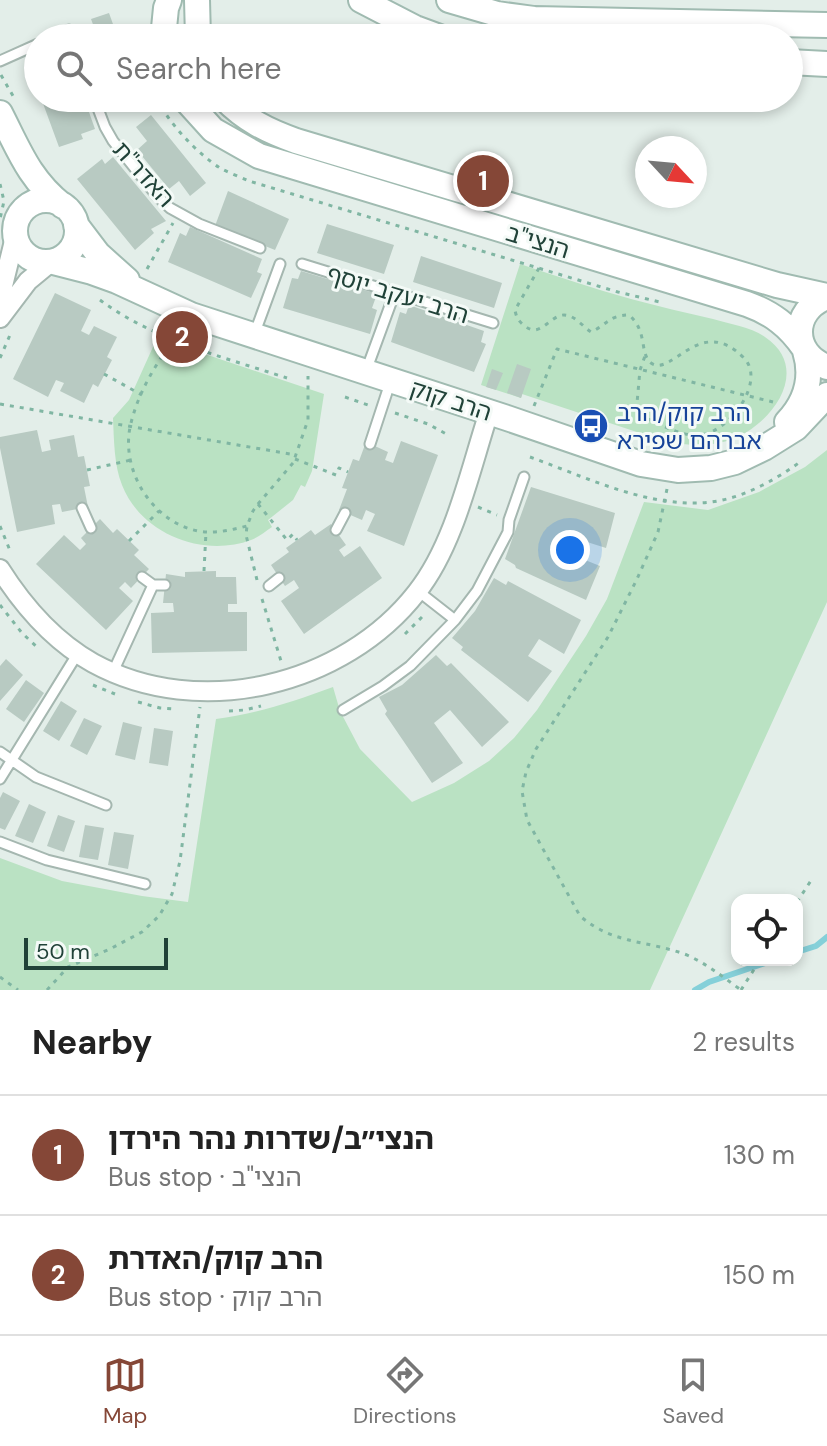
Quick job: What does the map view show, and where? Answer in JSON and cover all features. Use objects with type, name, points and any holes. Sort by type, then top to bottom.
[{"type":"street","points":[[361,0],[407,24]]},
{"type":"street","points":[[449,0],[497,14],[534,19],[778,24]]},
{"type":"street","points":[[165,24],[167,3]]},
{"type":"street","points":[[803,25],[827,25]]},
{"type":"street","points":[[803,63],[827,64]]},
{"type":"street","name":"הנצי\"ב","points":[[197,112],[213,130],[259,156],[767,312],[792,331],[816,362],[827,367]]},
{"type":"street","name":"הנצי\"ב","points":[[237,112],[254,124],[296,141],[777,285],[827,297]]},
{"type":"street","name":"הרב קוק","points":[[0,113],[15,147],[39,183],[70,216],[88,243],[108,264],[143,282],[191,315],[641,464],[669,469],[711,468],[735,462],[796,428],[827,395]]},
{"type":"street","name":"הרב קוק","points":[[11,224],[21,188],[15,147]]},
{"type":"street","points":[[0,298],[11,224],[35,202],[50,201],[70,216],[75,240],[71,249],[60,259],[28,281],[0,318]]},
{"type":"street","points":[[11,224],[21,250],[28,257],[52,262]]},
{"type":"street","name":"הרב קוק","points":[[52,262],[143,282]]},
{"type":"street","name":"הרב קוק","points":[[764,448],[794,415],[804,396],[809,379],[800,332],[804,315],[815,302],[827,297]]},
{"type":"street","points":[[0,569],[37,619],[78,653],[113,672],[164,688],[202,691],[242,690],[286,680],[324,666],[356,648],[385,627],[418,591],[434,568],[447,540],[489,412]]},
{"type":"lane","points":[[0,61],[24,50]]},
{"type":"lane","name":"האדר\"ת","points":[[99,112],[121,154],[157,196],[199,224],[260,248]]},
{"type":"lane","points":[[254,335],[280,264]]},
{"type":"lane","name":"הרב יעקב יוסף","points":[[302,264],[493,323]]},
{"type":"lane","points":[[366,372],[395,292]]},
{"type":"lane","points":[[370,444],[391,380]]},
{"type":"lane","points":[[343,710],[410,666],[455,620],[477,591],[508,532],[524,477]]},
{"type":"lane","points":[[82,508],[91,528]]},
{"type":"lane","points":[[336,530],[345,513]]},
{"type":"lane","points":[[142,577],[153,585],[165,585]]},
{"type":"lane","points":[[269,586],[279,578]]},
{"type":"lane","points":[[113,672],[153,585]]},
{"type":"lane","points":[[418,591],[455,620]]},
{"type":"lane","points":[[0,779],[78,653]]},
{"type":"lane","points":[[0,752],[36,777],[106,805]]},
{"type":"lane","points":[[0,842],[47,860],[145,884]]},
{"type":"path","points":[[0,184],[11,224]]},
{"type":"path","points":[[143,282],[179,213]]},
{"type":"path","points":[[539,268],[515,310],[516,316],[528,329],[534,331],[542,328],[563,315],[572,317],[591,332],[618,315],[629,315],[638,324],[645,356],[640,370],[636,414],[686,434],[713,432],[727,423],[737,411],[752,376],[750,365],[720,343],[703,343],[661,366],[645,356]]},
{"type":"path","points":[[93,295],[127,318],[174,339],[287,378]]},
{"type":"path","points":[[191,315],[161,358],[130,425],[128,442],[135,477],[143,493],[159,511],[183,527],[206,532],[247,526]]},
{"type":"path","points":[[528,425],[557,349],[783,405]]},
{"type":"path","points":[[246,535],[258,504],[284,476],[296,457],[308,420],[307,352]]},
{"type":"path","points":[[104,374],[142,395]]},
{"type":"path","name":"הרב קוק","points":[[345,397],[428,424],[450,436]]},
{"type":"path","points":[[0,404],[296,457],[336,475],[339,468],[348,472]]},
{"type":"path","points":[[87,470],[131,460]]},
{"type":"path","points":[[669,469],[658,532],[637,579],[608,637],[536,749],[526,772],[522,791],[527,820],[580,916],[593,927],[631,942],[687,955],[710,967],[741,990],[756,966]]},
{"type":"path","points":[[258,504],[287,540],[293,534],[297,540]]},
{"type":"path","points":[[129,541],[159,511]]},
{"type":"path","points":[[204,571],[206,532]]},
{"type":"path","points":[[397,641],[434,604]]},
{"type":"path","points":[[0,605],[29,639],[67,671],[119,696]]},
{"type":"path","points":[[47,990],[68,967],[142,932],[159,916],[172,894],[180,861],[202,691]]},
{"type":"path","points":[[133,701],[173,709]]},
{"type":"path","points":[[230,711],[268,704]]},
{"type":"path","points":[[802,894],[812,879]]},
{"type":"path","points":[[0,977],[18,990]]},
{"type":"green space","points":[[520,264],[617,295],[747,328],[765,337],[779,350],[786,365],[786,381],[780,396],[771,411],[743,434],[720,443],[697,445],[667,442],[522,394],[521,398],[481,385]]},
{"type":"green space","points":[[157,338],[324,394],[312,471],[305,487],[301,485],[293,500],[268,520],[272,527],[254,539],[213,546],[176,538],[143,517],[122,485],[116,461],[113,418],[129,400]]},
{"type":"green space","points":[[827,450],[827,602],[650,990],[0,990],[0,858],[62,881],[188,902],[216,719],[276,706],[333,687],[340,711],[360,749],[412,802],[454,783],[489,761],[514,738],[537,710],[607,599],[644,502],[708,510],[759,492],[805,467]]},
{"type":"building","points":[[109,13],[113,24],[93,24],[91,19]]},
{"type":"building","points":[[46,112],[89,112],[95,129],[81,134],[83,139],[59,147]]},
{"type":"building","points":[[151,115],[206,183],[190,196],[179,181],[169,189],[137,150],[147,141],[136,127]]},
{"type":"building","points":[[113,157],[166,221],[151,229],[154,233],[135,250],[77,179],[102,159],[105,164]]},
{"type":"building","points":[[228,191],[289,219],[275,250],[215,226]]},
{"type":"building","points":[[327,224],[394,245],[384,274],[317,253]]},
{"type":"building","points":[[190,227],[262,259],[257,272],[262,274],[251,298],[168,262],[180,233],[186,236]]},
{"type":"building","points":[[421,256],[502,283],[494,308],[413,282]]},
{"type":"building","points":[[301,271],[377,294],[372,308],[377,310],[370,334],[283,308],[292,278],[298,279]]},
{"type":"building","points":[[55,293],[91,310],[81,331],[89,335],[94,326],[117,337],[107,357],[112,360],[98,387],[93,384],[84,403],[60,391],[64,383],[56,380],[48,397],[13,379]]},
{"type":"building","points":[[409,305],[484,331],[481,342],[486,344],[474,372],[391,342],[400,312],[406,314]]},
{"type":"building","points":[[517,364],[531,369],[521,398],[507,393]]},
{"type":"building","points":[[492,369],[503,373],[496,390],[486,387]]},
{"type":"building","points":[[37,430],[42,452],[51,450],[49,440],[74,435],[78,457],[84,456],[90,486],[84,487],[88,507],[62,512],[60,504],[52,505],[55,524],[17,532],[0,437]]},
{"type":"building","points":[[401,441],[438,455],[404,546],[367,531],[375,514],[366,510],[362,520],[339,510],[347,489],[342,488],[353,459],[359,461],[366,442],[388,452],[385,460],[393,463]]},
{"type":"building","points":[[531,487],[615,513],[606,548],[568,536],[563,551],[600,566],[586,600],[516,568],[505,559]]},
{"type":"building","points":[[100,519],[113,533],[117,529],[139,550],[134,555],[149,569],[131,588],[125,582],[119,588],[133,601],[106,630],[36,564],[64,535],[80,550],[86,544],[81,538]]},
{"type":"building","points":[[331,524],[346,545],[339,550],[344,557],[360,546],[382,578],[304,634],[281,601],[299,588],[294,580],[285,586],[271,565],[289,552],[286,548],[311,530],[315,535]]},
{"type":"building","points":[[216,571],[216,577],[236,577],[237,604],[228,604],[228,612],[247,612],[247,651],[152,653],[151,613],[174,612],[173,603],[163,603],[166,574],[185,577],[185,572]]},
{"type":"building","points":[[494,578],[506,585],[508,581],[581,620],[564,654],[539,639],[528,656],[552,671],[528,702],[461,650],[463,647],[452,638],[475,611]]},
{"type":"building","points":[[436,655],[447,666],[451,663],[509,722],[482,747],[450,710],[434,723],[463,763],[432,783],[385,714],[387,711],[379,697],[402,685]]},
{"type":"building","points":[[6,659],[23,675],[0,701],[0,666]]},
{"type":"building","points":[[26,680],[44,693],[24,722],[6,709]]},
{"type":"building","points":[[61,701],[77,711],[59,741],[43,731]]},
{"type":"building","points":[[84,718],[102,726],[87,755],[70,746]]},
{"type":"building","points":[[123,722],[142,727],[135,760],[115,755]]},
{"type":"building","points":[[154,728],[173,731],[168,766],[149,763]]},
{"type":"building","points":[[3,792],[20,801],[5,830],[0,828],[0,798]]},
{"type":"building","points":[[29,804],[46,812],[33,843],[15,836]]},
{"type":"building","points":[[58,815],[75,821],[64,852],[47,846]]},
{"type":"building","points":[[85,825],[104,828],[98,860],[79,857]]},
{"type":"building","points":[[114,832],[134,835],[128,869],[108,865]]},
{"type":"waterway","points":[[803,950],[816,946],[827,937]]},
{"type":"waterway","points":[[695,990],[756,966]]},
{"type":"place","name":"הנצי״ב/שדרות נהר הירדן","points":[[483,181]]},
{"type":"place","name":"הרב קוק/האדרת","points":[[182,337]]},
{"type":"place","name":"הרב קוק/הרב אברהם שפירא","points":[[591,426]]}]
